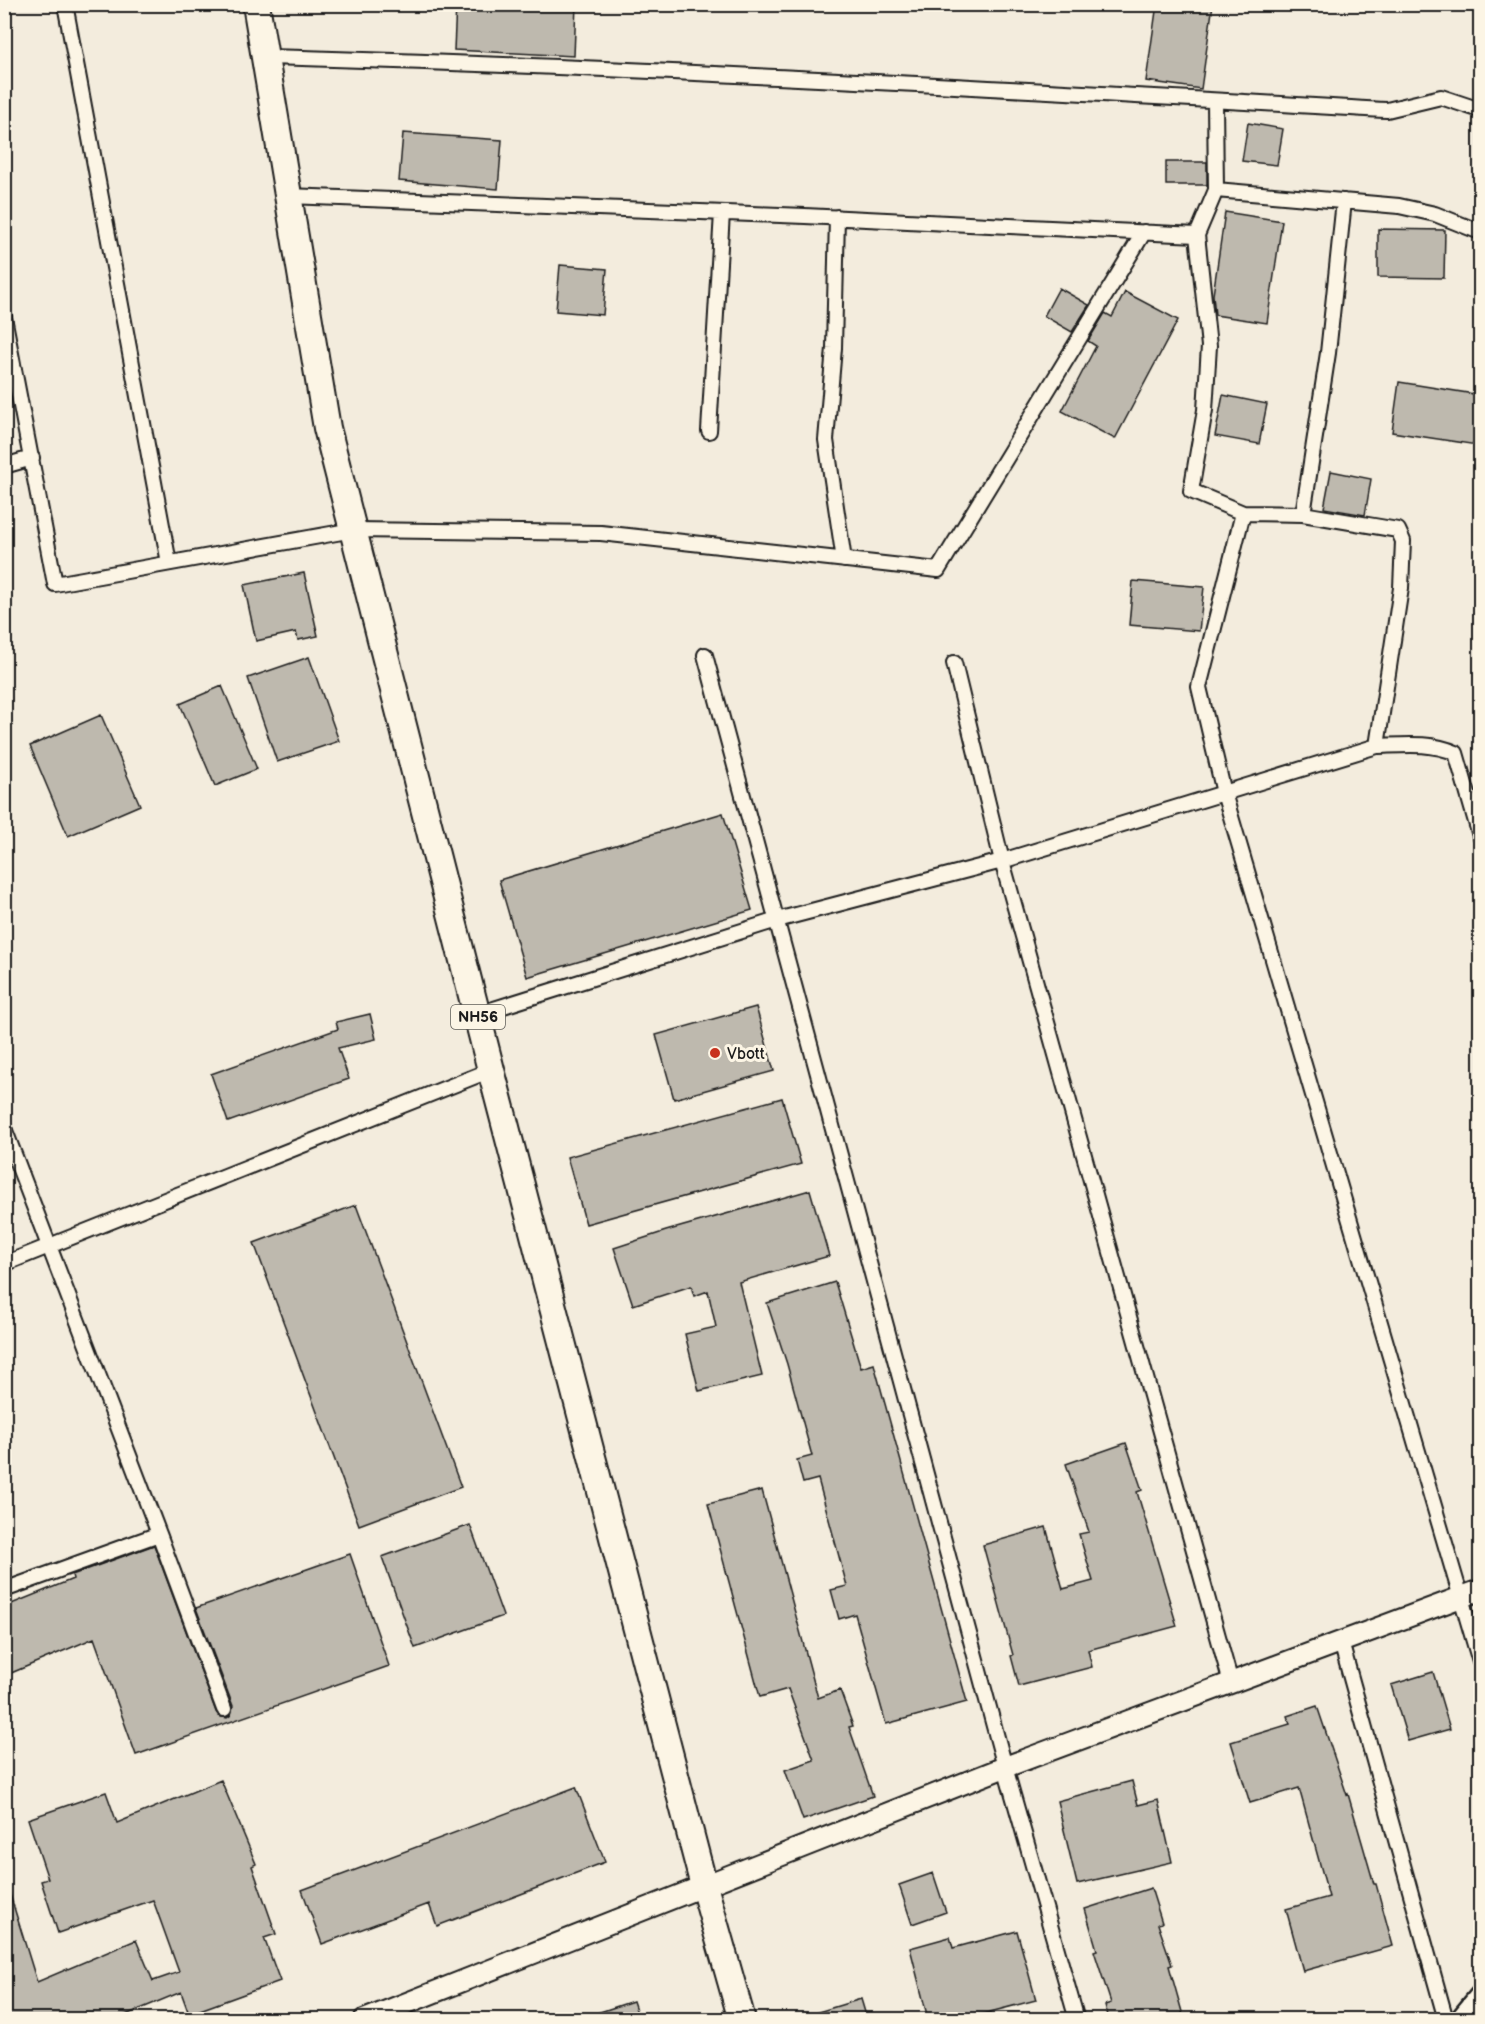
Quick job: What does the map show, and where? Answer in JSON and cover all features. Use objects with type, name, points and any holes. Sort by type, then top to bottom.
[{"type":"highway","name":"NH56","points":[[256,4],[327,429],[491,1070],[704,1886],[742,2019]]},
{"type":"main road","points":[[1461,2019],[1480,1997]]},
{"type":"street","points":[[65,4],[169,563]]},
{"type":"street","points":[[265,57],[448,62],[1009,89],[1387,111],[1442,97],[1480,110]]},
{"type":"street","points":[[1215,101],[1216,190],[1197,235],[1209,346],[1205,410],[1191,491],[1243,513],[1303,514],[1398,530],[1403,541],[1401,588],[1377,746]]},
{"type":"street","points":[[1216,190],[1399,206],[1434,214],[1480,232]]},
{"type":"street","points":[[288,196],[1197,235]]},
{"type":"street","points":[[1303,514],[1328,353],[1344,201]]},
{"type":"street","points":[[709,431],[722,213]]},
{"type":"street","points":[[837,218],[834,348],[826,440],[844,560]]},
{"type":"street","points":[[4,317],[55,584],[353,530],[601,533],[938,570],[1144,232]]},
{"type":"street","points":[[4,466],[32,458]]},
{"type":"street","points":[[1243,513],[1200,687],[1224,793],[1480,1662]]},
{"type":"street","points":[[705,655],[1005,1767],[1077,2019]]},
{"type":"street","points":[[954,663],[1002,861],[1231,1683]]},
{"type":"street","points":[[478,1014],[777,920],[1002,861],[1377,746],[1440,746],[1456,753],[1480,836]]},
{"type":"street","points":[[4,1264],[491,1070]]},
{"type":"street","points":[[4,1128],[224,1709]]},
{"type":"street","points":[[4,1590],[159,1534]]},
{"type":"street","points":[[364,2019],[1005,1767],[1480,1590]]},
{"type":"street","points":[[1341,1642],[1446,2019]]},
{"type":"building","points":[[456,4],[576,4],[574,56],[454,50]]},
{"type":"building","points":[[1157,4],[1213,4],[1201,89],[1146,81]]},
{"type":"building","points":[[1248,123],[1283,129],[1277,165],[1242,161]]},
{"type":"building","points":[[403,133],[502,140],[498,189],[399,181]]},
{"type":"building","points":[[1166,162],[1207,162],[1207,185],[1166,185]]},
{"type":"building","points":[[1225,212],[1282,221],[1267,323],[1215,315],[1213,295]]},
{"type":"building","points":[[1378,229],[1445,230],[1444,278],[1378,277]]},
{"type":"building","points":[[560,265],[607,269],[603,315],[556,311]]},
{"type":"building","points":[[1059,288],[1089,305],[1072,332],[1044,316]]},
{"type":"building","points":[[1125,292],[1178,320],[1115,439],[1062,411],[1096,346],[1088,341],[1105,313],[1112,317]]},
{"type":"building","points":[[1399,382],[1480,395],[1477,445],[1392,432]]},
{"type":"building","points":[[1223,395],[1267,404],[1259,444],[1215,436]]},
{"type":"building","points":[[1331,471],[1371,479],[1365,515],[1324,508]]},
{"type":"building","points":[[304,573],[318,636],[298,640],[296,632],[256,641],[244,585]]},
{"type":"building","points":[[1133,581],[1204,587],[1199,631],[1129,625]]},
{"type":"building","points":[[309,657],[339,741],[277,762],[248,678]]},
{"type":"building","points":[[222,686],[257,769],[215,786],[180,704]]},
{"type":"building","points":[[101,715],[140,805],[68,836],[30,746]]},
{"type":"building","points":[[723,813],[752,910],[527,977],[499,880]]},
{"type":"building","name":"Vbott","points":[[756,1007],[774,1071],[674,1099],[656,1035]]},
{"type":"building","points":[[370,1014],[376,1039],[338,1048],[349,1079],[228,1122],[211,1074],[338,1029],[336,1022]]},
{"type":"building","points":[[782,1098],[801,1164],[586,1224],[567,1157]]},
{"type":"building","points":[[810,1190],[829,1256],[739,1282],[762,1376],[699,1391],[685,1334],[716,1327],[708,1291],[694,1296],[691,1286],[633,1305],[614,1248]]},
{"type":"building","points":[[356,1205],[461,1487],[359,1525],[254,1243]]},
{"type":"building","points":[[835,1282],[861,1368],[874,1364],[967,1702],[886,1724],[855,1614],[839,1619],[831,1590],[847,1586],[818,1479],[803,1483],[797,1460],[812,1456],[787,1364],[767,1303]]},
{"type":"building","points":[[1126,1443],[1142,1490],[1137,1492],[1177,1626],[1088,1650],[1092,1667],[1019,1686],[1011,1656],[1013,1655],[983,1545],[1046,1527],[1063,1589],[1093,1581],[1079,1534],[1089,1532],[1066,1464]]},
{"type":"building","points":[[762,1490],[818,1698],[840,1690],[853,1726],[849,1727],[873,1796],[803,1820],[785,1770],[814,1760],[788,1689],[760,1697],[708,1504]]},
{"type":"building","points":[[470,1525],[503,1616],[415,1648],[382,1557]]},
{"type":"building","points":[[154,1545],[219,1716],[227,1718],[231,1715],[233,1706],[196,1608],[350,1554],[389,1666],[136,1755],[94,1638],[4,1676],[4,1607],[73,1579],[72,1575]]},
{"type":"building","points":[[1433,1672],[1450,1729],[1408,1741],[1391,1685]]},
{"type":"building","points":[[1317,1706],[1348,1794],[1393,1946],[1303,1971],[1286,1909],[1329,1897],[1299,1788],[1250,1803],[1231,1742],[1290,1724],[1287,1716]]},
{"type":"building","points":[[221,1780],[256,1864],[252,1866],[276,1934],[264,1938],[280,1981],[189,2014],[181,1992],[116,2019],[4,2019],[4,1889],[8,1888],[37,1982],[136,1940],[153,1981],[179,1972],[153,1900],[58,1933],[41,1881],[48,1879],[28,1819],[106,1792],[117,1823]]},
{"type":"building","points":[[1132,1781],[1138,1805],[1158,1800],[1172,1862],[1077,1884],[1057,1801]]},
{"type":"building","points":[[576,1787],[605,1862],[437,1926],[429,1904],[322,1944],[302,1890]]},
{"type":"building","points":[[933,1873],[946,1912],[912,1924],[899,1885]]},
{"type":"building","points":[[1151,1888],[1162,1923],[1158,1924],[1172,1965],[1169,1966],[1184,2019],[1109,2019],[1105,2005],[1111,2003],[1094,1951],[1097,1950],[1085,1909]]},
{"type":"building","points":[[1017,1931],[1036,2000],[971,2017],[972,2019],[928,2019],[910,1948],[950,1937],[953,1948]]},
{"type":"building","points":[[861,1999],[867,2019],[806,2019],[805,2016]]},
{"type":"building","points":[[633,2001],[639,2019],[586,2019],[585,2017]]},
{"type":"place","name":"Vbott","points":[[715,1053]]}]
